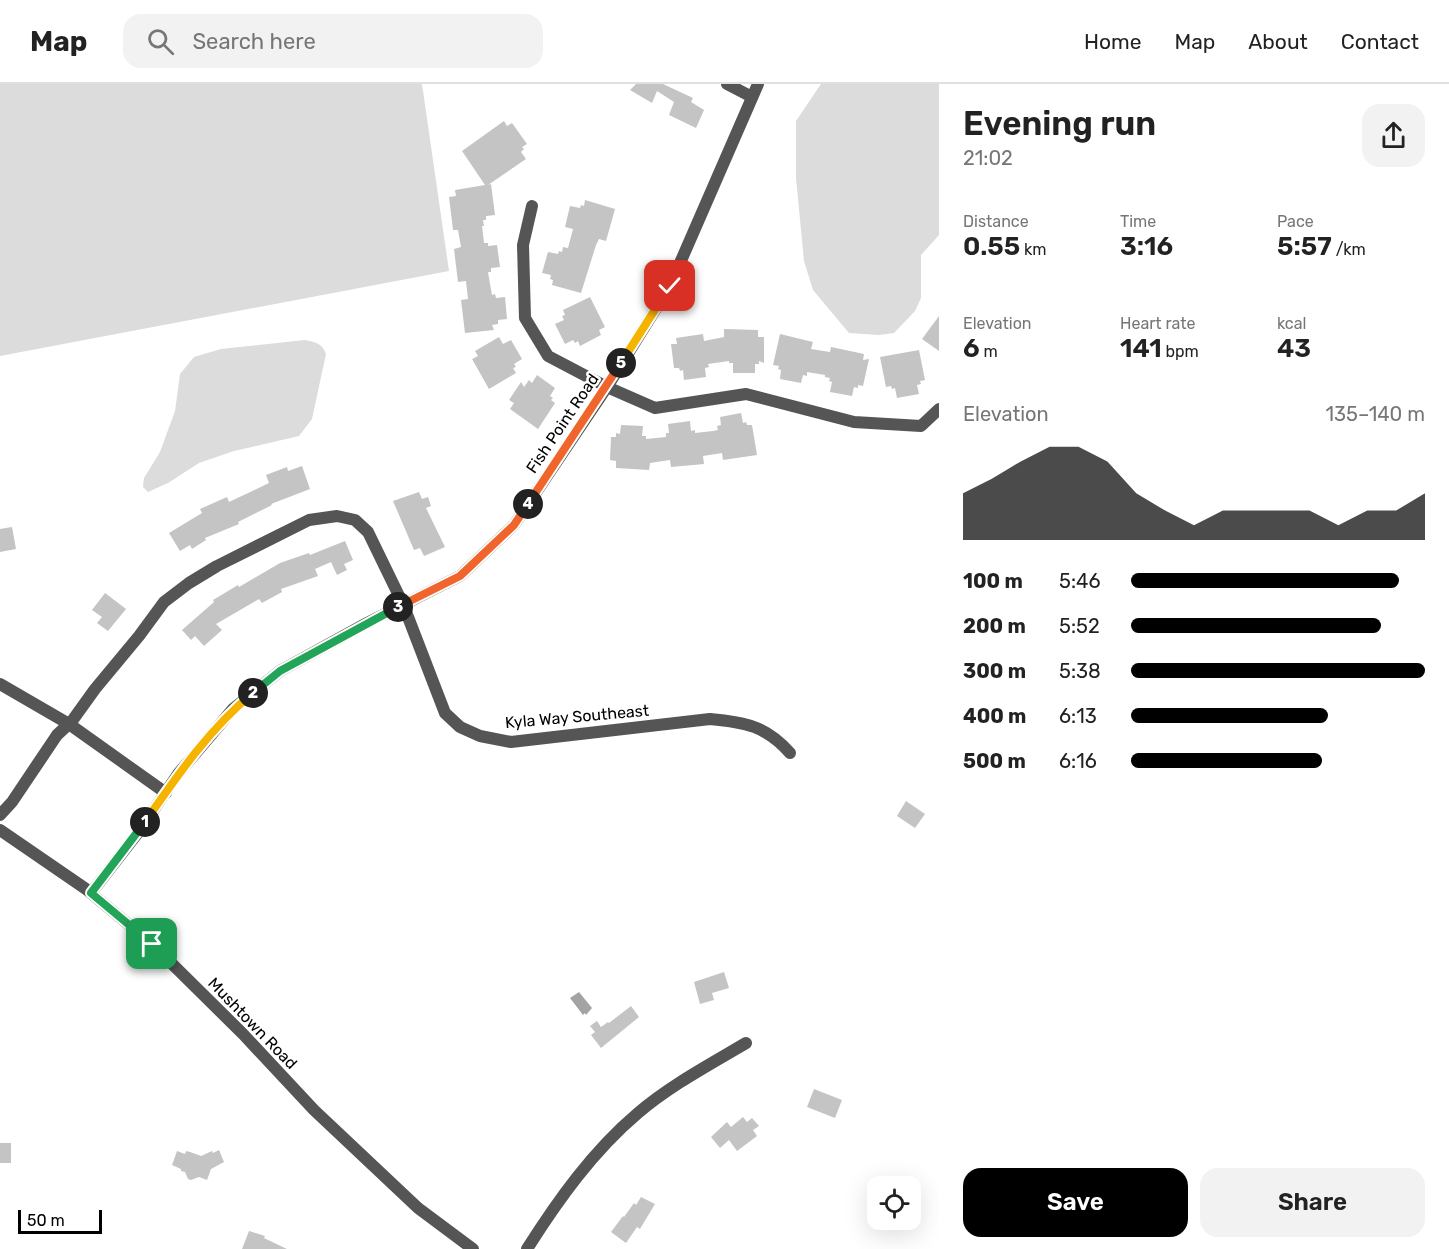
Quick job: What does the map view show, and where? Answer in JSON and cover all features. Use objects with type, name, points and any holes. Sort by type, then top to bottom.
[{"type":"street","points":[[727,84],[752,97]]},
{"type":"street","name":"Fish Point Road","points":[[91,893],[140,830],[178,774],[233,709],[280,671],[403,604],[460,576],[514,525],[607,387],[670,286],[758,84]]},
{"type":"street","points":[[532,206],[522,245],[525,318],[548,356],[607,387],[656,408],[746,394],[854,422],[921,426],[939,409]]},
{"type":"street","name":"Kyla Way Southeast","points":[[0,815],[12,802],[57,735],[69,724],[164,602],[217,566],[309,520],[336,516],[355,519],[368,532],[403,604],[445,713],[460,727],[480,736],[512,742],[710,720],[735,721],[757,726],[779,740],[790,753]]},
{"type":"street","points":[[0,684],[69,724],[165,793]]},
{"type":"street","name":"Mushtown Road","points":[[0,830],[91,893],[152,944],[243,1034],[314,1110],[418,1208],[473,1249]]},
{"type":"street","points":[[527,1249],[586,1166],[637,1114],[687,1077],[746,1043]]},
{"type":"shaded area","points":[[0,84],[422,84],[449,271],[0,356]]},
{"type":"shaded area","points":[[821,84],[939,84],[939,235],[921,255],[921,298],[915,311],[894,333],[879,335],[849,333],[813,290],[804,261],[796,178],[796,121]]},
{"type":"shaded area","points":[[305,340],[320,345],[326,354],[312,419],[299,436],[234,451],[199,463],[168,483],[148,492],[143,487],[144,478],[160,452],[175,411],[180,374],[194,357],[221,349]]},
{"type":"shaded area","points":[[579,992],[592,1008],[586,1015],[585,1013],[583,1015],[570,998]]},
{"type":"building","points":[[636,84],[663,84],[693,98],[691,102],[704,110],[696,128],[669,115],[674,102],[657,91],[652,103],[630,90]]},
{"type":"building","points":[[504,121],[507,126],[512,123],[527,144],[522,147],[524,149],[521,152],[526,159],[488,185],[491,184],[495,215],[486,216],[486,220],[483,220],[484,226],[482,226],[484,243],[488,243],[488,246],[497,245],[500,267],[491,268],[491,272],[488,272],[492,295],[495,294],[496,298],[505,297],[507,319],[498,320],[498,324],[492,325],[494,330],[465,333],[461,300],[468,299],[466,281],[458,282],[454,249],[461,247],[458,230],[453,230],[449,197],[456,196],[455,190],[485,185],[462,151]]},
{"type":"building","points":[[585,200],[615,209],[606,241],[599,239],[596,245],[581,293],[552,285],[551,275],[542,273],[548,252],[558,254],[559,251],[562,252],[563,247],[568,248],[573,229],[565,227],[570,206],[580,208],[581,205],[584,206]]},
{"type":"building","points":[[590,297],[605,327],[599,330],[601,335],[580,346],[578,341],[575,343],[573,340],[565,344],[555,324],[564,320],[563,310]]},
{"type":"building","points":[[939,316],[939,351],[922,339]]},
{"type":"building","points":[[724,329],[758,330],[758,337],[764,337],[764,363],[759,361],[759,364],[755,364],[755,373],[733,373],[733,363],[729,361],[708,364],[709,367],[705,368],[706,377],[684,380],[683,370],[674,368],[671,344],[677,344],[676,338],[703,334],[704,341],[724,337]]},
{"type":"building","points":[[780,334],[813,342],[811,349],[830,352],[831,347],[864,354],[863,360],[869,359],[863,386],[854,387],[852,396],[830,392],[832,382],[825,375],[807,372],[807,376],[803,375],[801,383],[780,379],[779,366],[773,365]]},
{"type":"building","points":[[499,337],[503,344],[511,340],[522,359],[514,364],[516,367],[513,368],[516,373],[489,389],[472,359],[478,356],[475,351]]},
{"type":"building","points":[[919,350],[925,380],[920,381],[921,384],[917,385],[919,394],[897,398],[895,388],[886,387],[880,357]]},
{"type":"building","points":[[537,375],[555,388],[550,396],[555,403],[538,429],[510,409],[514,403],[509,400],[521,382],[524,387],[529,380],[532,383]]},
{"type":"building","points":[[741,413],[743,423],[752,425],[757,455],[723,460],[722,453],[703,456],[704,464],[671,467],[670,460],[650,463],[649,470],[616,468],[616,461],[610,460],[611,437],[616,437],[616,433],[620,434],[621,425],[643,426],[642,436],[646,436],[646,439],[666,437],[666,433],[669,433],[668,424],[690,421],[691,431],[695,430],[695,433],[713,431],[718,430],[717,426],[721,425],[720,417]]},
{"type":"building","points":[[302,466],[310,489],[271,504],[238,522],[239,524],[205,538],[206,540],[192,549],[190,545],[180,551],[169,533],[202,513],[200,509],[227,497],[229,502],[269,483],[266,475],[287,467],[288,471]]},
{"type":"building","points":[[419,492],[422,499],[428,497],[431,506],[426,508],[445,547],[424,556],[420,548],[414,550],[393,501]]},
{"type":"building","points":[[12,527],[16,549],[0,552],[0,529]]},
{"type":"building","points":[[345,541],[353,560],[344,564],[347,570],[337,575],[331,562],[315,569],[318,576],[281,589],[282,592],[262,603],[259,599],[216,624],[222,630],[204,646],[195,636],[191,640],[182,630],[214,602],[213,600],[238,585],[239,587],[280,563],[309,553],[310,555]]},
{"type":"building","points":[[105,593],[126,609],[108,631],[97,623],[102,617],[92,610]]},
{"type":"building","points":[[906,801],[925,814],[915,828],[897,816]]},
{"type":"building","points":[[724,972],[729,988],[712,993],[714,1000],[700,1004],[694,982]]},
{"type":"building","points":[[631,1006],[639,1017],[601,1048],[591,1035],[595,1032],[590,1026],[597,1021],[601,1027]]},
{"type":"building","points":[[814,1089],[842,1100],[835,1118],[807,1107]]},
{"type":"building","points":[[743,1117],[747,1122],[752,1118],[759,1126],[753,1130],[757,1136],[737,1151],[729,1140],[720,1148],[711,1137],[727,1122],[731,1127]]},
{"type":"building","points":[[0,1143],[11,1143],[11,1163],[0,1163]]},
{"type":"building","points":[[219,1150],[224,1162],[211,1169],[207,1180],[199,1177],[188,1179],[185,1172],[172,1165],[177,1151],[185,1154],[186,1151],[201,1156]]},
{"type":"building","points":[[641,1197],[655,1204],[640,1229],[637,1227],[626,1243],[611,1232]]},
{"type":"building","points":[[249,1231],[265,1236],[264,1238],[287,1249],[242,1249]]},
{"type":"route","points":[[152,944],[91,893],[140,830],[178,774],[233,709],[280,671],[367,623],[460,576],[514,525],[607,387],[670,286]]}]
